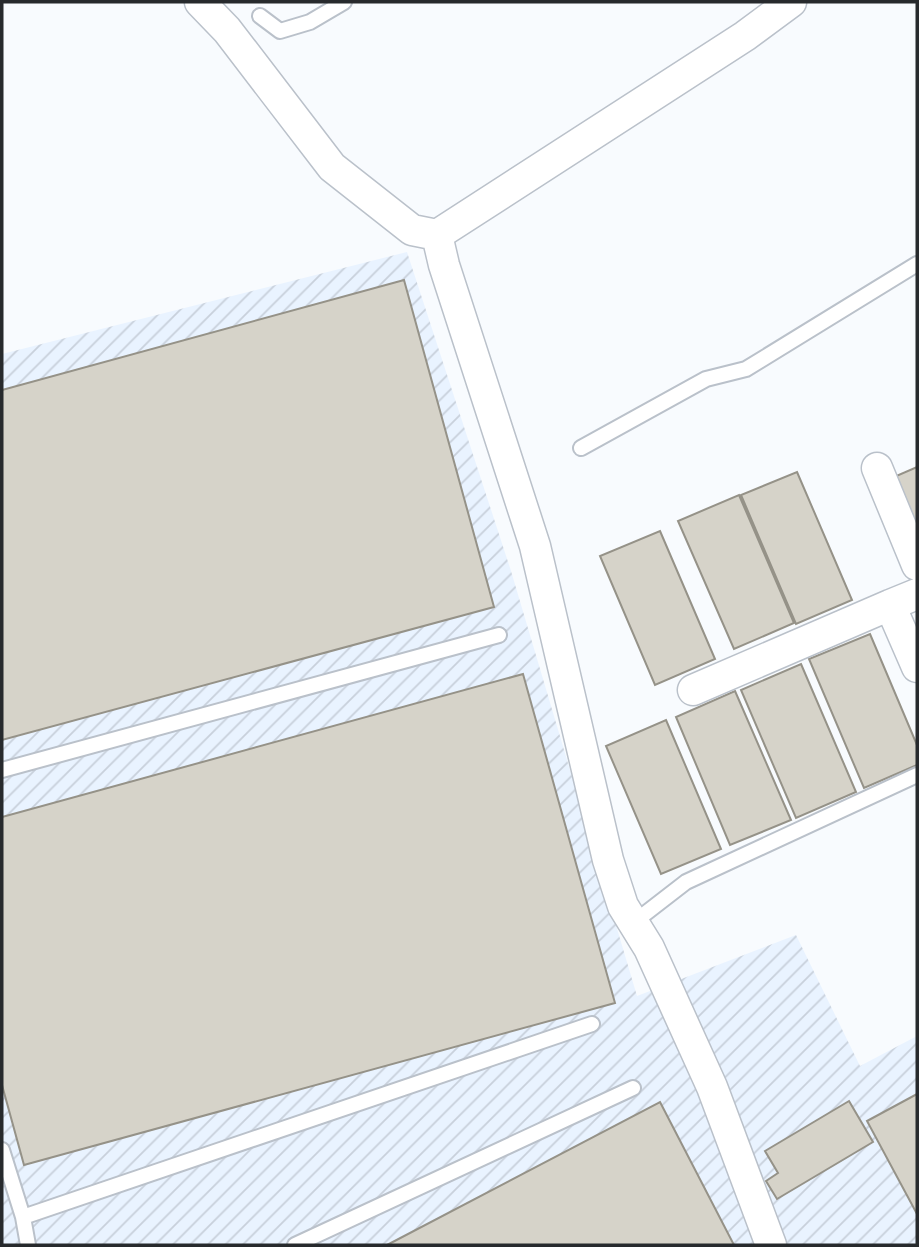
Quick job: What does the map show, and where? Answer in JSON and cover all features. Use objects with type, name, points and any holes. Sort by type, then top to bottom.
[{"type":"street","points":[[200,2],[227,30],[332,167],[412,230],[437,235],[745,36],[791,2]]},
{"type":"street","points":[[437,235],[444,265],[535,545],[608,860],[623,906],[649,948],[712,1087],[771,1245]]},
{"type":"street","points":[[877,468],[917,565]]},
{"type":"street","points":[[693,690],[904,600],[917,667]]},
{"type":"lane","points":[[260,16],[280,31],[310,22],[344,2]]},
{"type":"lane","points":[[581,449],[706,379],[746,369],[917,264]]},
{"type":"lane","points":[[2,770],[499,635]]},
{"type":"lane","points":[[633,923],[686,882],[917,775]]},
{"type":"lane","points":[[23,1217],[592,1024]]},
{"type":"lane","points":[[295,1245],[633,1088]]},
{"type":"lane","points":[[2,1150],[23,1217],[28,1245]]},
{"type":"shaded area","points":[[407,252],[511,571],[637,996],[796,935],[860,1066],[917,1036],[917,1245],[2,1245],[2,354]]},
{"type":"building","points":[[404,280],[494,607],[2,740],[2,390]]},
{"type":"building","points":[[917,467],[917,525],[907,529],[887,480]]},
{"type":"building","points":[[797,472],[852,600],[796,624],[741,495]]},
{"type":"building","points":[[739,495],[794,623],[734,649],[678,521]]},
{"type":"building","points":[[660,531],[715,659],[655,685],[600,556]]},
{"type":"building","points":[[870,634],[917,745],[917,765],[864,788],[809,659]]},
{"type":"building","points":[[801,664],[856,792],[796,818],[741,690]]},
{"type":"building","points":[[523,674],[615,1003],[24,1165],[2,1085],[2,817]]},
{"type":"building","points":[[735,691],[791,820],[730,845],[676,717]]},
{"type":"building","points":[[666,720],[721,849],[661,874],[606,746]]},
{"type":"building","points":[[917,1094],[917,1214],[867,1121]]},
{"type":"building","points":[[849,1101],[873,1142],[777,1199],[766,1181],[778,1173],[765,1151]]},
{"type":"building","points":[[660,1102],[734,1245],[387,1245]]}]
